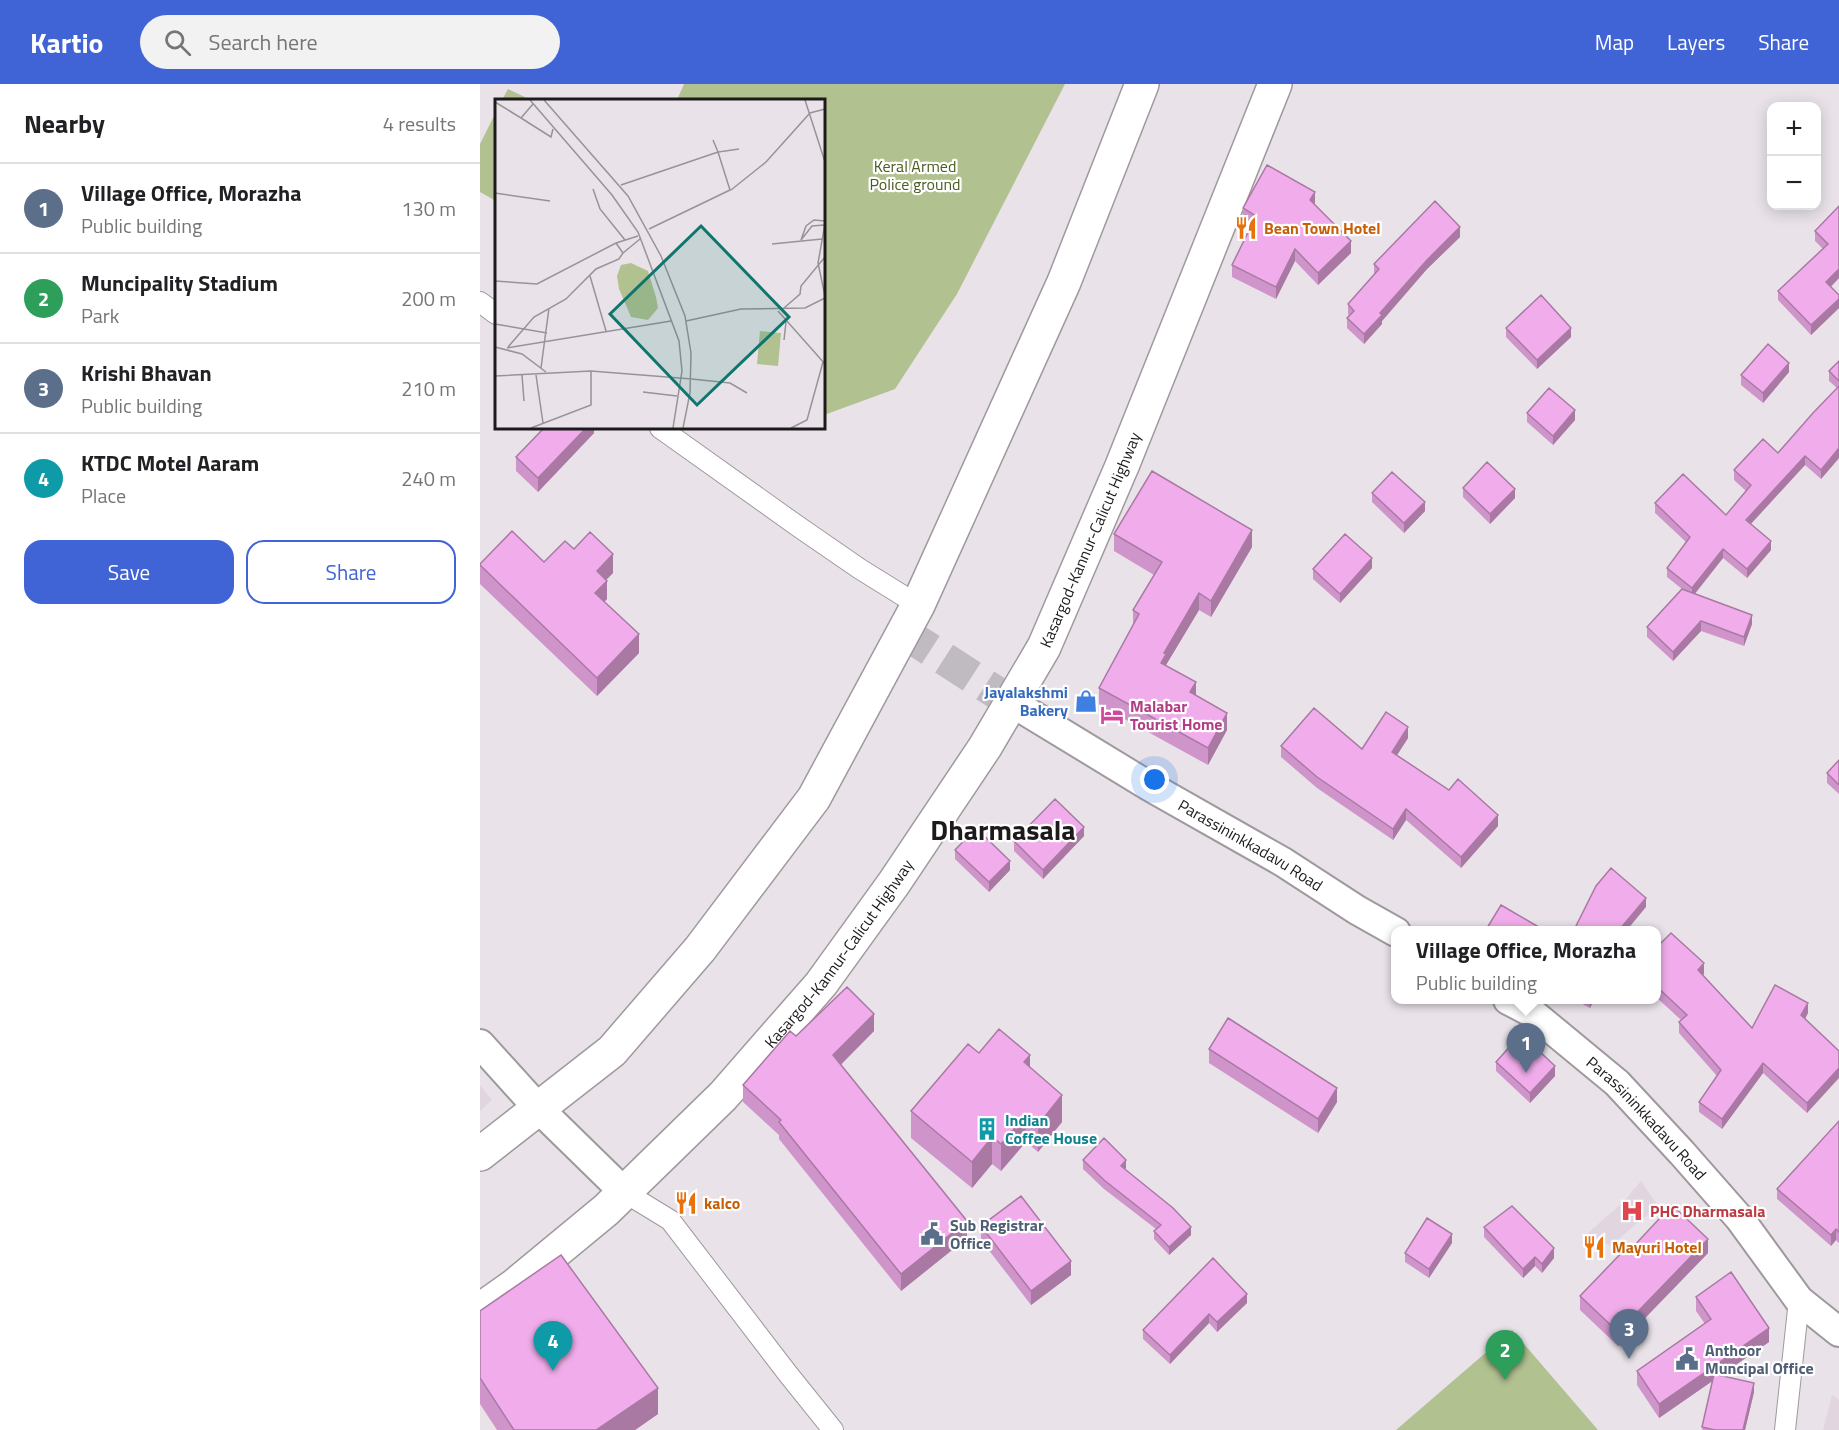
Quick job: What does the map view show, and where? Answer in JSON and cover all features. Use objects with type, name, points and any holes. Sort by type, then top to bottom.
[{"type":"highway","points":[[480,1154],[612,1051],[700,949],[814,798],[918,605],[1064,282],[1142,84]]},
{"type":"highway","name":"Kasargod-Kannur-Calicut Highway","points":[[480,1310],[514,1286],[606,1210],[723,1096],[821,984],[894,883],[985,747],[1044,647],[1122,466],[1275,84]]},
{"type":"main road","name":"Parassininkkadavu Road","points":[[1011,702],[1149,786],[1283,862],[1391,930]]},
{"type":"main road","name":"Parassininkkadavu Road","points":[[1517,1004],[1531,1012],[1617,1083],[1740,1219],[1799,1300],[1839,1332]]},
{"type":"main road","points":[[480,1044],[538,1108],[624,1192]]},
{"type":"street","points":[[480,302],[495,313]]},
{"type":"street","points":[[661,429],[860,569],[918,605]]},
{"type":"street","points":[[624,1192],[670,1220],[833,1430]]},
{"type":"street","points":[[1785,1430],[1799,1300]]},
{"type":"shaded area","points":[[480,1085],[492,1100],[480,1111]]},
{"type":"shaded area","name":"PHC Dharmasala","points":[[1641,1181],[1658,1206],[1610,1246],[1587,1234],[1624,1201]]},
{"type":"shaded area","points":[[1832,1395],[1839,1400],[1839,1430],[1823,1430]]},
{"type":"green space","name":"Keral Armed Police ground","points":[[684,84],[1065,84],[957,294],[895,389],[825,415],[825,99],[677,99]]},
{"type":"green space","points":[[508,89],[529,99],[503,99]]},
{"type":"green space","points":[[495,114],[495,200],[480,192],[480,144]]},
{"type":"green space","points":[[1512,1330],[1598,1430],[1396,1430]]},
{"type":"building","points":[[1267,165],[1315,192],[1310,200],[1351,241],[1318,273],[1295,249],[1276,287],[1232,265],[1256,216],[1243,208]]},
{"type":"building","points":[[1435,201],[1460,227],[1427,260],[1364,334],[1347,318],[1354,311],[1348,304],[1379,269],[1374,264]]},
{"type":"building","points":[[1839,206],[1839,269],[1826,282],[1839,295],[1839,299],[1811,325],[1778,291],[1828,244],[1815,231]]},
{"type":"building","points":[[1541,295],[1571,328],[1537,360],[1506,328]]},
{"type":"building","points":[[1768,344],[1789,363],[1763,393],[1741,375]]},
{"type":"building","points":[[1839,361],[1839,381],[1829,371]]},
{"type":"building","points":[[1839,386],[1839,448],[1821,470],[1805,456],[1746,520],[1771,541],[1747,569],[1723,549],[1692,588],[1667,568],[1690,537],[1655,503],[1683,474],[1726,515],[1751,485],[1734,470],[1763,439],[1778,453]]},
{"type":"building","points":[[1549,388],[1575,410],[1553,436],[1527,413]]},
{"type":"building","points":[[543,429],[585,429],[538,478],[516,457]]},
{"type":"building","points":[[1487,462],[1515,489],[1490,514],[1463,488]]},
{"type":"building","points":[[1152,471],[1252,530],[1211,601],[1199,593],[1164,653],[1166,654],[1161,663],[1196,682],[1190,692],[1227,713],[1208,748],[1099,688],[1139,614],[1133,610],[1162,562],[1114,534]]},
{"type":"building","points":[[1392,472],[1425,502],[1404,523],[1372,493]]},
{"type":"building","points":[[512,531],[544,562],[565,541],[574,549],[590,532],[613,554],[597,571],[607,581],[595,593],[639,634],[597,678],[480,565]]},
{"type":"building","points":[[1345,534],[1372,558],[1340,594],[1313,569]]},
{"type":"building","points":[[1682,589],[1752,615],[1744,637],[1701,621],[1673,652],[1647,627]]},
{"type":"building","points":[[1314,708],[1362,749],[1386,712],[1408,727],[1392,752],[1449,790],[1458,779],[1498,815],[1461,857],[1406,809],[1393,829],[1317,777],[1281,746]]},
{"type":"building","points":[[1839,760],[1839,785],[1827,773]]},
{"type":"building","points":[[1055,799],[1084,827],[1043,870],[1014,841]]},
{"type":"building","points":[[976,828],[1010,861],[989,882],[955,850]]},
{"type":"building","points":[[1611,868],[1646,898],[1622,926],[1576,926],[1596,886]]},
{"type":"building","points":[[1501,905],[1537,926],[1488,926]]},
{"type":"building","points":[[1671,933],[1704,963],[1698,970],[1752,1028],[1775,985],[1808,1003],[1801,1015],[1839,1051],[1839,1068],[1807,1103],[1763,1063],[1722,1119],[1699,1102],[1721,1070],[1679,1022],[1687,1015],[1661,991],[1661,943]]},
{"type":"building","points":[[847,987],[874,1014],[833,1055],[967,1221],[901,1274],[779,1122],[781,1120],[743,1085],[790,1031],[796,1036]]},
{"type":"building","points":[[1228,1018],[1337,1088],[1318,1119],[1209,1049]]},
{"type":"building","name":"Indian Coffee House","points":[[999,1029],[1030,1055],[1024,1062],[1062,1095],[1038,1125],[1026,1115],[1001,1144],[992,1137],[972,1162],[911,1111],[968,1044],[979,1053]]},
{"type":"building","points":[[1521,1034],[1555,1066],[1530,1093],[1496,1062]]},
{"type":"building","points":[[1839,1121],[1839,1232],[1836,1229],[1831,1235],[1777,1189]]},
{"type":"building","points":[[1104,1138],[1126,1160],[1121,1166],[1173,1208],[1191,1227],[1169,1247],[1154,1231],[1161,1225],[1104,1180],[1083,1160]]},
{"type":"building","points":[[1021,1196],[1071,1261],[1031,1291],[981,1226]]},
{"type":"building","points":[[1672,1205],[1708,1239],[1618,1332],[1580,1296],[1629,1245],[1632,1248]]},
{"type":"building","points":[[1512,1206],[1554,1248],[1542,1264],[1535,1257],[1523,1269],[1484,1227]]},
{"type":"building","points":[[1427,1218],[1452,1234],[1429,1269],[1405,1253]]},
{"type":"building","points":[[561,1255],[658,1388],[596,1430],[514,1430],[480,1378],[480,1311]]},
{"type":"building","points":[[1213,1258],[1247,1294],[1217,1322],[1209,1314],[1170,1355],[1143,1330]]},
{"type":"building","points":[[1731,1272],[1769,1328],[1659,1404],[1637,1371],[1711,1319],[1696,1297]]},
{"type":"building","points":[[1714,1374],[1754,1383],[1743,1430],[1715,1430],[1702,1427]]},
{"type":"tunnel","points":[[903,632],[1011,702]]},
{"type":"place","name":"Bean Town Hotel","points":[[1246,228]]},
{"type":"place","name":"Jayalakshmi Bakery","points":[[1086,701]]},
{"type":"place","name":"Malabar Tourist Home","points":[[1112,715]]},
{"type":"place","name":"Village Office, Morazha","points":[[1526,1073]]},
{"type":"place","name":"Indian Coffee House","points":[[987,1129]]},
{"type":"place","name":"kalco","points":[[686,1203]]},
{"type":"place","name":"PHC Dharmasala","points":[[1632,1211]]},
{"type":"place","name":"Sub Registrar Office","points":[[932,1234]]},
{"type":"place","name":"Mayuri Hotel","points":[[1594,1247]]},
{"type":"place","name":"Krishi Bhavan","points":[[1629,1359]]},
{"type":"place","name":"Anthoor Muncipal Office","points":[[1687,1359]]},
{"type":"place","name":"KTDC Motel Aaram","points":[[553,1371]]},
{"type":"place","name":"Muncipality Stadium","points":[[1505,1380]]},
{"type":"district","name":"Dharmasala","points":[[1003,829]]}]
